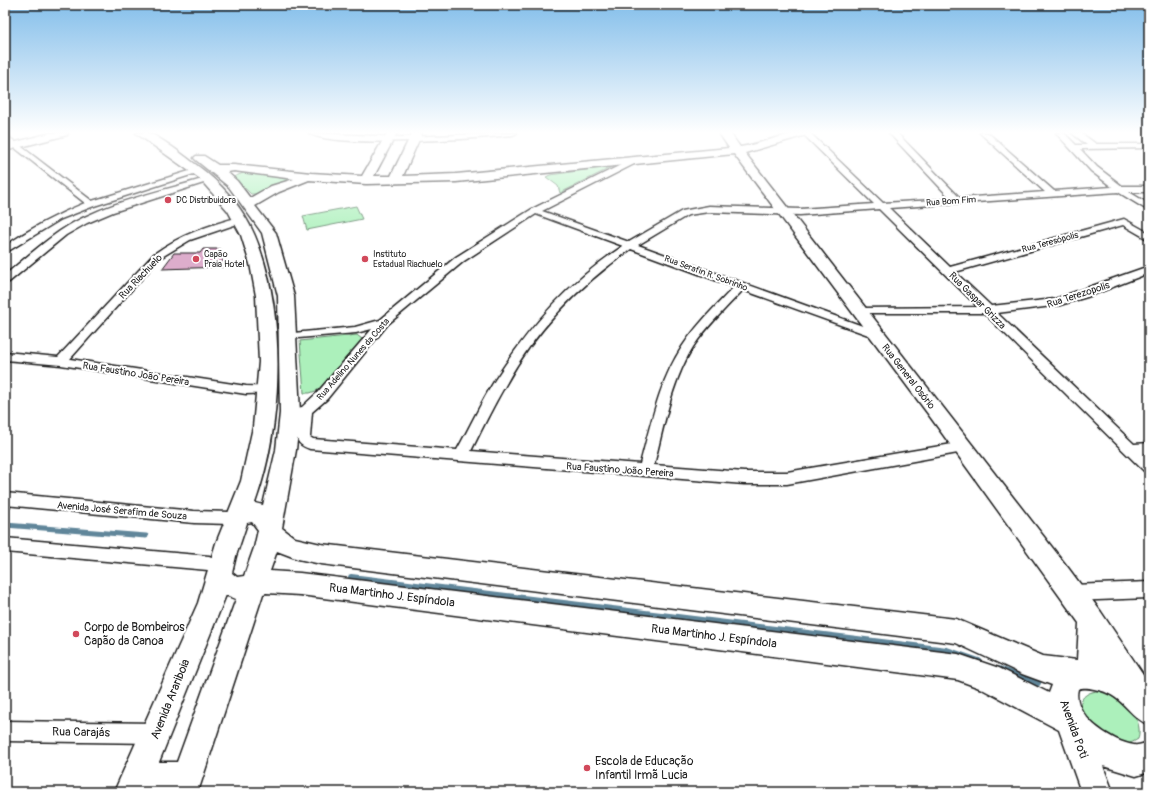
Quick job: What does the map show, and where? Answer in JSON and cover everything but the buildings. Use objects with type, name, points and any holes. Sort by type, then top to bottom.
[{"type":"main road","points":[[199,171],[203,170]]},
{"type":"main road","points":[[133,785],[185,785],[266,548],[286,450],[298,412],[287,336],[286,296],[269,233],[233,184],[217,170]]},
{"type":"main road","points":[[253,170],[311,177],[366,180],[491,176],[541,170]]},
{"type":"main road","points":[[366,180],[371,170]]},
{"type":"main road","points":[[395,180],[400,170]]},
{"type":"main road","name":"Rua General Osório","points":[[752,170],[964,447],[1092,620],[1123,664],[1148,708]]},
{"type":"main road","name":"Avenida Arariboia","points":[[133,785],[156,733],[220,573],[224,556],[240,516],[258,457],[266,390],[267,340],[263,299],[253,247],[240,220],[210,180],[199,171]]},
{"type":"main road","points":[[249,204],[275,189],[311,177]]},
{"type":"main road","points":[[240,516],[246,513],[256,512],[265,520],[276,538],[281,542],[322,554],[956,631],[977,638],[1042,669],[1056,673],[1085,674],[1108,678],[1133,693],[1148,708]]},
{"type":"main road","name":"Rua Martinho J. Espíndola","points":[[220,573],[222,579],[230,587],[238,588],[266,582],[300,584],[958,667],[989,678],[1071,720],[1089,740],[1112,755],[1136,761],[1149,757]]},
{"type":"main road","points":[[1085,674],[1092,620]]},
{"type":"main road","name":"Avenida Poti","points":[[1085,674],[1067,680],[1062,697],[1097,792]]},
{"type":"street","points":[[46,170],[91,204]]},
{"type":"street","name":"Rua Adelino Nunes da Costa","points":[[298,412],[322,396],[384,322],[460,259],[535,211],[615,170]]},
{"type":"street","name":"Rua Gaspar Grizza","points":[[844,170],[1149,467]]},
{"type":"street","points":[[929,170],[957,200]]},
{"type":"street","points":[[1026,170],[1054,195]]},
{"type":"street","points":[[1097,170],[1120,189],[1149,208]]},
{"type":"street","points":[[5,250],[32,231],[58,217],[91,204],[199,171]]},
{"type":"street","points":[[5,280],[63,233],[84,221],[110,210],[210,180]]},
{"type":"street","name":"Rua Bom Fim","points":[[461,457],[500,382],[536,330],[568,294],[600,266],[629,246],[685,213],[701,209],[783,212],[1054,195],[1120,189],[1149,189]]},
{"type":"street","name":"Rua Serafin R. Sobrinho","points":[[535,211],[878,335]]},
{"type":"street","name":"Rua Riachuelo","points":[[61,361],[157,256],[166,249],[188,237],[240,220]]},
{"type":"street","name":"Rua Teresópolis","points":[[947,270],[1124,222],[1149,237]]},
{"type":"street","points":[[5,268],[19,269]]},
{"type":"street","name":"Rua Terezopolis","points":[[860,311],[987,310],[1042,305],[1062,301],[1149,269]]},
{"type":"street","points":[[646,471],[666,395],[682,356],[703,327],[741,286]]},
{"type":"street","points":[[287,336],[356,330],[384,322]]},
{"type":"street","name":"Rua Faustino João Pereira","points":[[5,356],[61,361],[246,390],[266,390]]},
{"type":"street","name":"Rua Faustino João Pereira","points":[[298,412],[303,439],[310,444],[744,478],[787,478],[964,447]]},
{"type":"street","points":[[1131,449],[1149,448]]},
{"type":"street","name":"Avenida José Serafim de Souza","points":[[5,499],[194,517],[230,518],[240,516]]},
{"type":"street","points":[[5,545],[209,563],[216,566],[220,573]]},
{"type":"street","points":[[1072,593],[1149,590]]},
{"type":"street","name":"Rua Carajás","points":[[5,731],[156,733]]},
{"type":"green space","points":[[584,170],[606,170],[560,193],[558,186],[546,177],[550,175]]},
{"type":"green space","points":[[246,172],[292,177],[292,179],[257,194],[251,194],[233,177]]},
{"type":"green space","points":[[356,206],[362,219],[307,230],[303,216]]},
{"type":"green space","points":[[357,335],[362,339],[318,390],[310,393],[304,393],[300,341]]},
{"type":"green space","points":[[1098,691],[1121,702],[1134,714],[1138,722],[1138,739],[1126,744],[1115,743],[1086,719],[1080,706],[1082,699],[1089,693]]},
{"type":"waterway","points":[[5,525],[146,536]]},
{"type":"waterway","points":[[351,577],[947,650],[979,661]]},
{"type":"waterway","points":[[999,669],[1038,683]]},
{"type":"place","name":"DC Distribuidora","points":[[168,200]]},
{"type":"place","name":"Capão Praia Hotel","points":[[196,259]]},
{"type":"place","name":"Instituto Estadual Riachuelo","points":[[365,259]]},
{"type":"place","name":"Corpo de Bombeiros Capão da Canoa","points":[[76,634]]},
{"type":"place","name":"Escola de Educação Infantil Irmã Lucia","points":[[587,768]]}]
